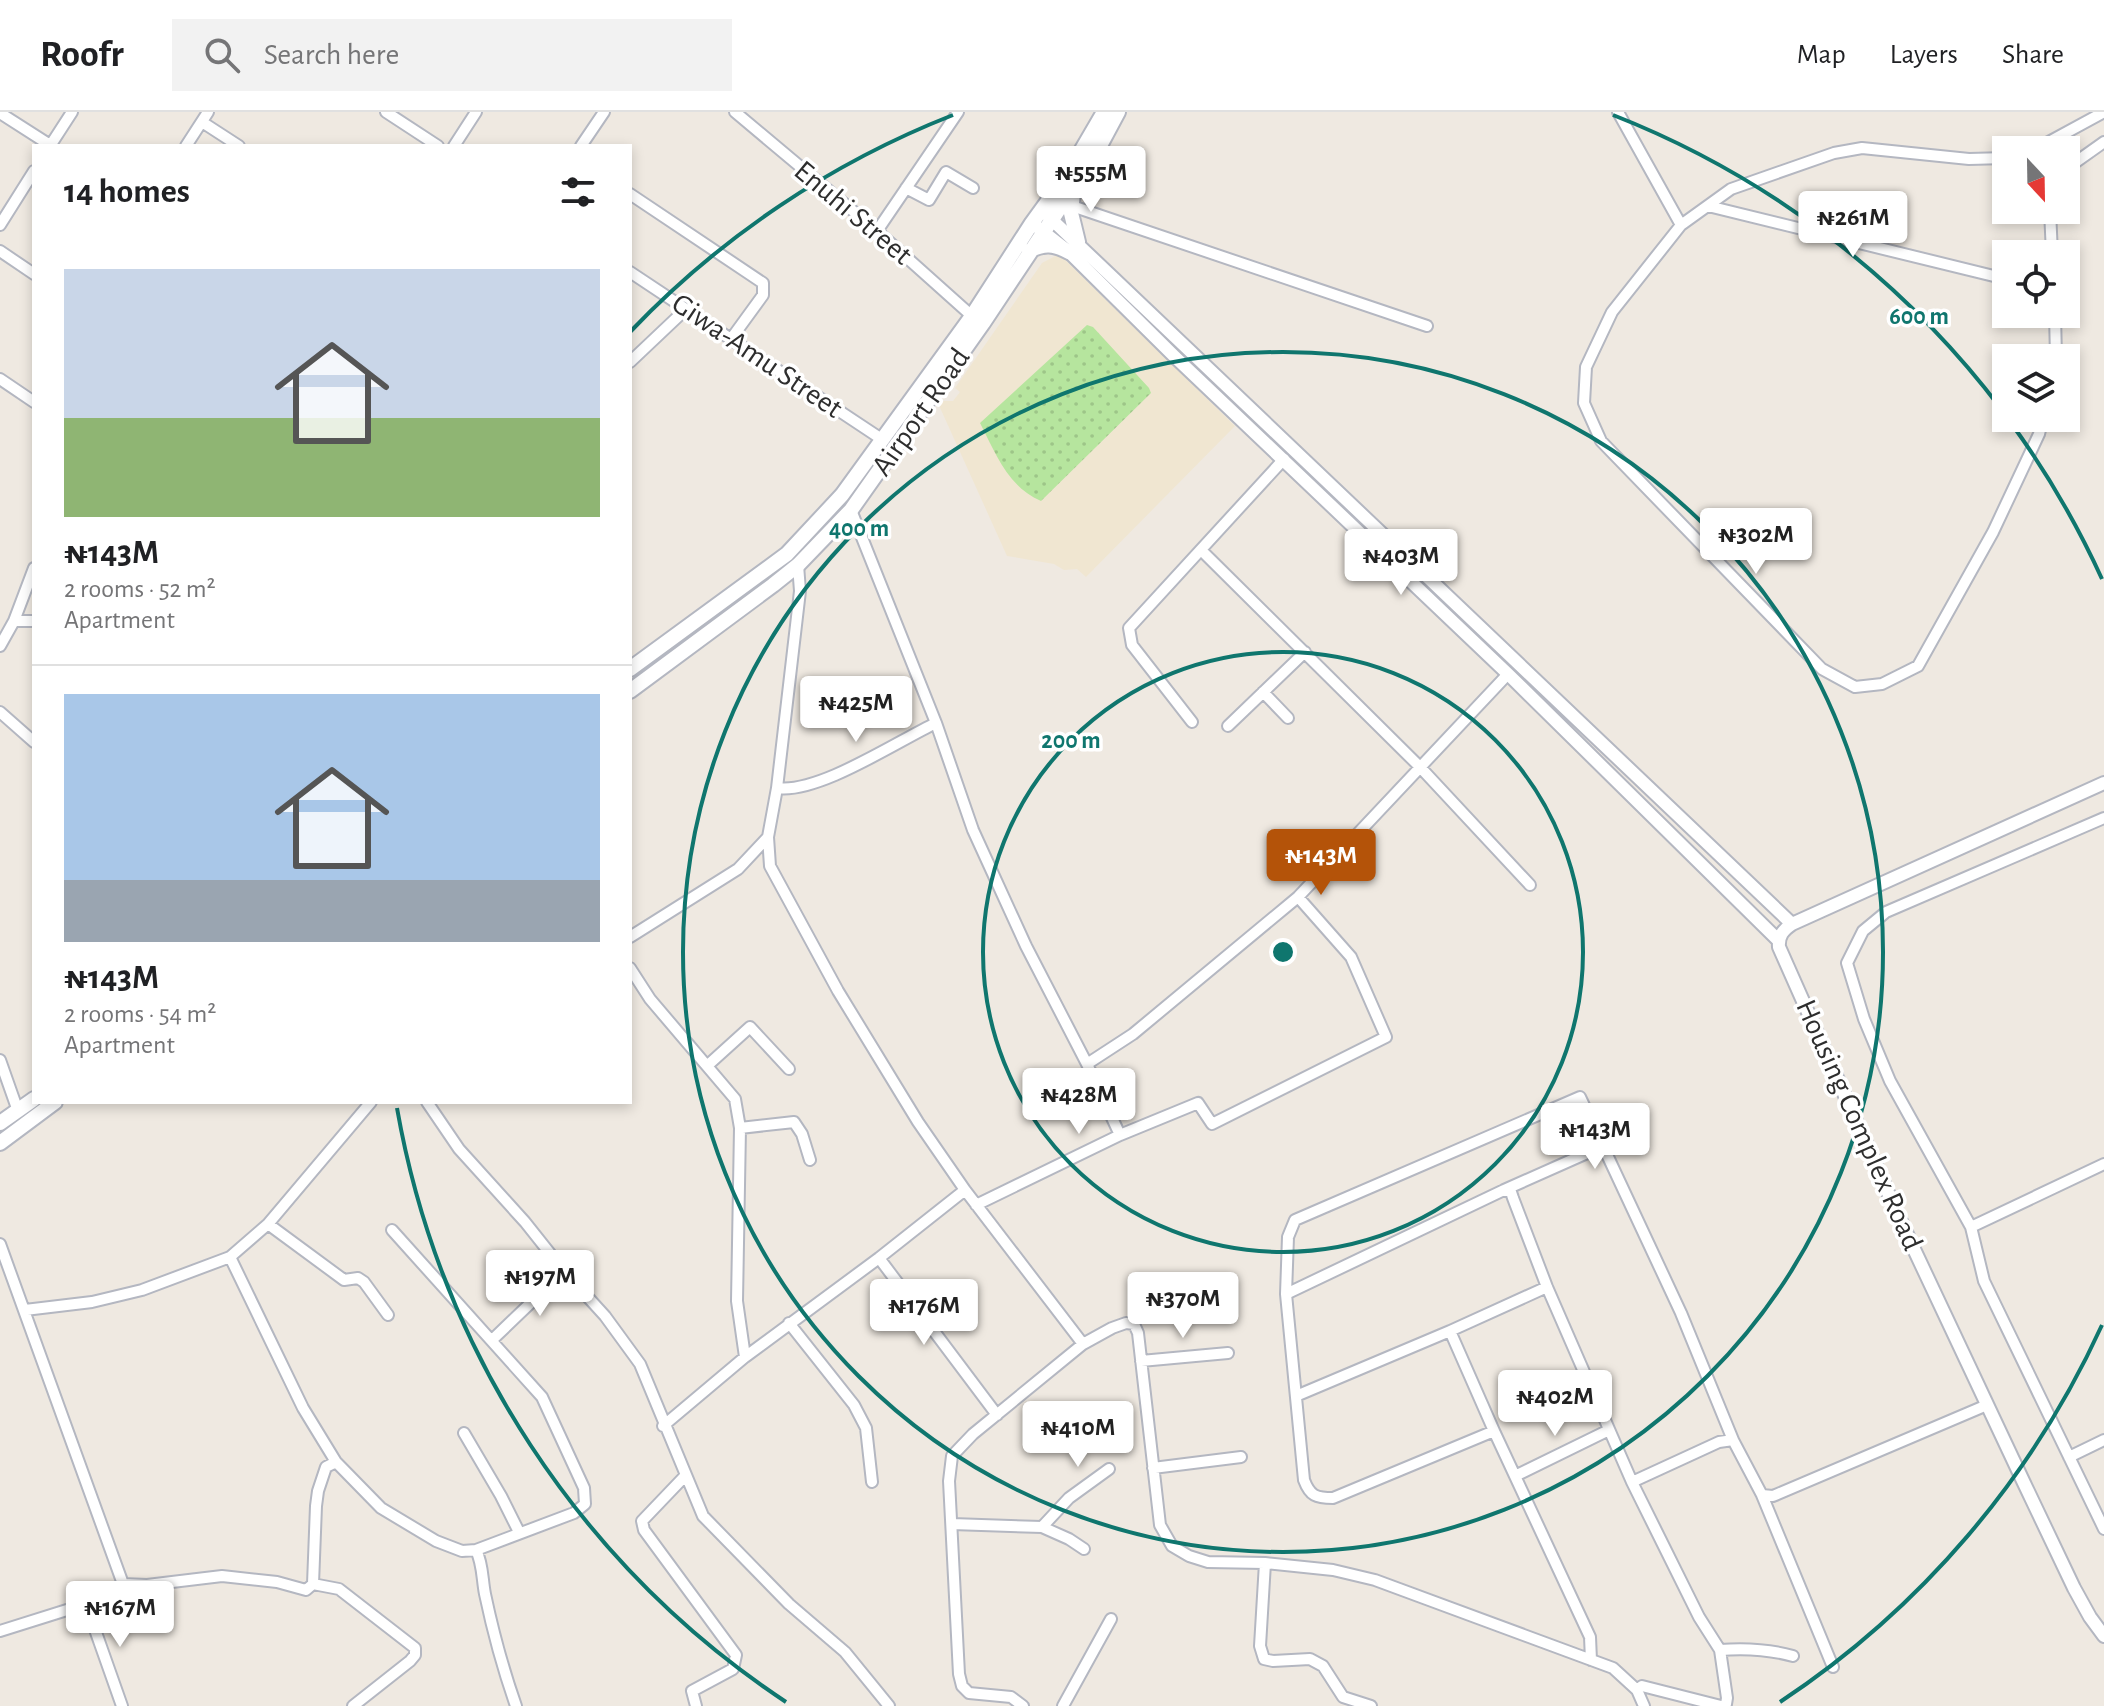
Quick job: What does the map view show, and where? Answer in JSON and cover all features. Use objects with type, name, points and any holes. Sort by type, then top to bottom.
[{"type":"main road","name":"Airport Road","points":[[632,690],[798,565],[851,510],[942,383],[1029,251],[1042,221],[1104,112]]},
{"type":"main road","name":"Airport Road","points":[[632,668],[787,554],[842,495],[1042,221],[1073,188],[1118,112]]},
{"type":"main road","points":[[1029,251],[1043,244],[1073,247],[1073,188]]},
{"type":"main road","points":[[662,646],[672,660]]},
{"type":"main road","points":[[0,1123],[32,1100]]},
{"type":"main road","points":[[0,1143],[52,1104]]},
{"type":"street","points":[[51,144],[72,112]]},
{"type":"street","points":[[386,112],[435,144]]},
{"type":"street","points":[[455,144],[476,112]]},
{"type":"street","points":[[582,144],[604,112]]},
{"type":"street","name":"Enuhi Street","points":[[735,112],[877,231],[972,316]]},
{"type":"street","points":[[877,231],[958,112]]},
{"type":"street","points":[[1618,112],[1681,225]]},
{"type":"street","points":[[2060,136],[2104,112]]},
{"type":"street","points":[[0,113],[47,144]]},
{"type":"street","points":[[187,144],[205,117],[237,144]]},
{"type":"street","points":[[2080,159],[2104,142]]},
{"type":"street","points":[[1992,158],[1969,159],[1862,148],[1834,153],[1731,189],[1681,225],[1612,312],[1586,367],[1584,403],[1601,441],[1822,669],[1855,687],[1882,684],[1918,666],[1993,532],[2040,432]]},
{"type":"street","points":[[906,188],[929,200],[946,172],[973,188]]},
{"type":"street","points":[[0,225],[32,174]]},
{"type":"street","points":[[632,195],[763,283],[763,295],[731,339]]},
{"type":"street","points":[[1072,206],[1427,326]]},
{"type":"street","points":[[1708,206],[1992,276]]},
{"type":"street","points":[[1042,221],[1792,924]]},
{"type":"street","points":[[1073,247],[1174,356],[1508,674],[1778,940],[1792,924],[2104,783]]},
{"type":"street","points":[[0,251],[32,273]]},
{"type":"street","name":"Giwa-Amu Street","points":[[632,273],[883,440]]},
{"type":"street","points":[[632,360],[686,309]]},
{"type":"street","points":[[0,380],[32,401]]},
{"type":"street","points":[[1192,722],[1132,645],[1129,628],[1284,459]]},
{"type":"street","points":[[851,510],[936,723],[973,830],[1026,946],[1120,1135]]},
{"type":"street","points":[[1201,550],[1420,767],[1530,885]]},
{"type":"street","points":[[798,565],[800,591],[777,788],[768,837],[770,866],[838,991],[918,1122],[976,1205],[1083,1344]]},
{"type":"street","points":[[0,646],[14,621],[32,573]]},
{"type":"street","points":[[14,621],[32,621]]},
{"type":"street","points":[[1228,726],[1305,652]]},
{"type":"street","points":[[1087,1064],[1133,1034],[1298,897],[1508,674]]},
{"type":"street","points":[[1263,692],[1288,718]]},
{"type":"street","points":[[0,712],[32,740]]},
{"type":"street","points":[[777,788],[791,790],[817,784],[936,723]]},
{"type":"street","points":[[2104,818],[1886,912],[1863,931],[1847,963],[1864,1019],[1890,1081],[1971,1227],[1984,1281],[2104,1529]]},
{"type":"street","points":[[632,936],[738,869],[768,837]]},
{"type":"street","points":[[976,1205],[1120,1135],[1198,1103],[1212,1124],[1386,1037],[1351,957],[1298,897]]},
{"type":"street","name":"Housing Complex Road","points":[[1778,940],[1897,1213],[2074,1588],[2104,1636]]},
{"type":"street","points":[[632,971],[650,999],[735,1099],[740,1128],[737,1301],[745,1357]]},
{"type":"street","points":[[708,1065],[750,1027],[789,1069]]},
{"type":"street","points":[[0,1060],[18,1111]]},
{"type":"street","points":[[1494,1431],[1333,1498],[1317,1498],[1309,1493],[1304,1480],[1286,1294],[1288,1237],[1295,1220],[1580,1097],[1681,1313],[1733,1440],[1762,1495],[1833,1667]]},
{"type":"street","points":[[25,1310],[92,1302],[142,1290],[230,1257],[268,1224],[369,1104]]},
{"type":"street","points":[[428,1104],[459,1149],[605,1316],[640,1364],[663,1426],[703,1516],[789,1604],[845,1652],[889,1706]]},
{"type":"street","points":[[740,1128],[794,1122],[802,1134],[810,1160]]},
{"type":"street","points":[[1286,1294],[1603,1146]]},
{"type":"street","points":[[1971,1227],[2104,1164]]},
{"type":"street","points":[[663,1426],[745,1357],[965,1190]]},
{"type":"street","points":[[1504,1190],[1511,1192],[1547,1287],[1632,1482],[1699,1617],[1720,1650],[1726,1704],[1721,1706],[1642,1686],[1637,1690]]},
{"type":"street","points":[[268,1224],[344,1280],[358,1278],[364,1282],[388,1315]]},
{"type":"street","points":[[230,1257],[303,1408],[336,1462],[381,1508],[436,1541],[462,1551],[476,1550],[574,1513],[585,1504],[584,1488],[542,1397],[392,1230]]},
{"type":"street","points":[[0,1244],[123,1584]]},
{"type":"street","points":[[879,1258],[997,1415]]},
{"type":"street","points":[[492,1340],[564,1271]]},
{"type":"street","points":[[1296,1396],[1547,1287]]},
{"type":"street","points":[[789,1323],[854,1405],[866,1428],[872,1482]]},
{"type":"street","points":[[1023,1706],[1011,1697],[969,1693],[962,1686],[949,1481],[952,1456],[973,1434],[1083,1344],[1126,1323],[1134,1324],[1138,1333],[1160,1525],[1172,1546],[1208,1562],[1265,1563],[1333,1570],[1375,1580],[1613,1668],[1637,1690],[1644,1706]]},
{"type":"street","points":[[1450,1331],[1590,1637],[1591,1660]]},
{"type":"street","points":[[1141,1361],[1228,1353]]},
{"type":"street","points":[[1762,1495],[1773,1496],[1987,1405]]},
{"type":"street","points":[[1515,1476],[1609,1430]]},
{"type":"street","points":[[464,1433],[519,1532]]},
{"type":"street","points":[[1632,1482],[1719,1442],[1733,1440]]},
{"type":"street","points":[[2069,1457],[2104,1440]]},
{"type":"street","points":[[1153,1468],[1241,1457]]},
{"type":"street","points":[[0,1631],[86,1604],[123,1584],[147,1585],[222,1576],[277,1582],[306,1590],[313,1584],[318,1491],[326,1467],[336,1462]]},
{"type":"street","points":[[1042,1527],[1069,1498],[1109,1469]]},
{"type":"street","points":[[685,1476],[642,1521],[644,1530],[736,1655],[733,1669],[692,1691],[696,1706]]},
{"type":"street","points":[[952,1524],[1042,1527],[1084,1549]]},
{"type":"street","points":[[476,1550],[481,1559],[484,1589],[500,1659],[516,1706]]},
{"type":"street","points":[[1265,1563],[1260,1646],[1264,1659],[1310,1659],[1323,1666],[1343,1697],[1371,1706]]},
{"type":"street","points":[[313,1584],[339,1589],[415,1648],[415,1655],[410,1661],[353,1706]]},
{"type":"street","points":[[86,1604],[122,1706]]},
{"type":"street","points":[[1066,1704],[1111,1619]]},
{"type":"street","points":[[1720,1650],[1748,1648],[1793,1656]]},
{"type":"shaded area","points":[[1059,254],[1235,426],[1086,577],[1077,569],[1064,570],[1054,564],[1007,556],[937,401],[953,401],[960,392],[955,388],[1042,263]]},
{"type":"green space","points":[[1087,325],[1093,327],[1151,393],[1041,501],[1011,478],[980,423]]}]
